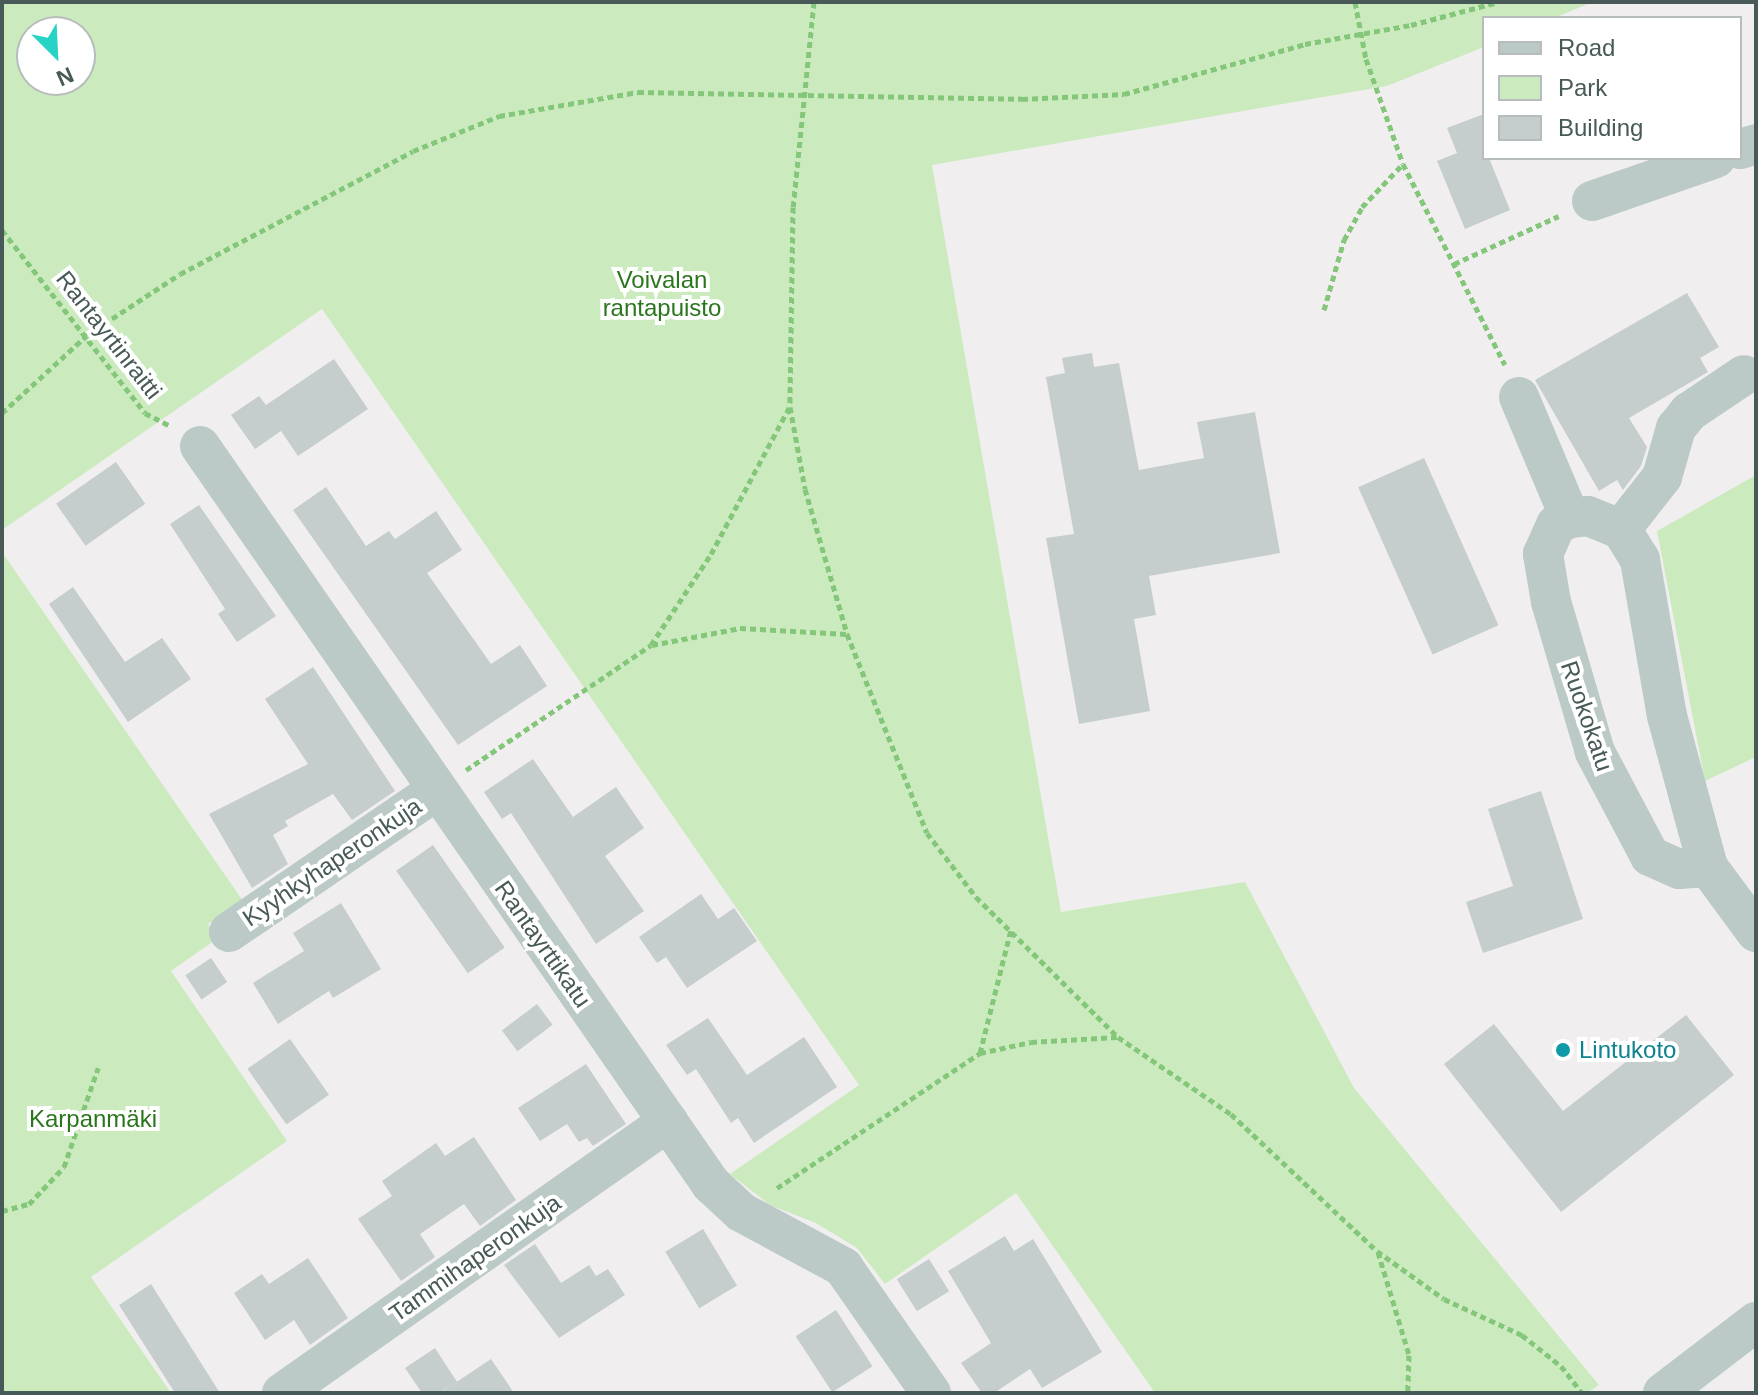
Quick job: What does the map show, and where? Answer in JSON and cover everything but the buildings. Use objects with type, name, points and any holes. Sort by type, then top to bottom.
[{"type":"street","points":[[1592,201],[1710,160]]},
{"type":"street","points":[[1621,529],[1662,477],[1676,428],[1689,412],[1744,375]]},
{"type":"street","points":[[1519,397],[1570,518],[1588,516],[1621,529],[1640,560],[1667,716],[1708,867],[1756,932]]},
{"type":"street","name":"Rantayrttikatu","points":[[200,446],[711,1184],[741,1212],[843,1267],[931,1393]]},
{"type":"street","name":"Ruokokatu","points":[[1570,518],[1556,525],[1543,554],[1559,631],[1595,752],[1650,856],[1679,869],[1708,867]]},
{"type":"street","name":"Kyyhkyhaperonkuja","points":[[229,932],[436,791]]},
{"type":"street","name":"Tammihaperonkuja","points":[[282,1393],[668,1122]]},
{"type":"street","points":[[1663,1393],[1756,1322]]},
{"type":"path","points":[[814,2],[793,207],[790,407],[805,489],[847,634],[927,833],[949,867],[1118,1037],[1231,1114],[1377,1251],[1444,1299],[1522,1335],[1561,1366],[1582,1393]]},
{"type":"path","points":[[1355,2],[1359,34],[1403,164],[1519,397]]},
{"type":"path","points":[[2,413],[87,335],[251,233],[413,151],[499,116],[638,92],[1022,99],[1124,94],[1305,44],[1498,2]]},
{"type":"path","points":[[1324,310],[1344,240],[1362,207],[1403,164]]},
{"type":"path","points":[[1454,264],[1592,201]]},
{"type":"path","name":"Rantayrtinraitti","points":[[2,230],[145,413],[200,446]]},
{"type":"path","points":[[436,791],[651,645],[711,554],[790,407]]},
{"type":"path","points":[[651,645],[740,628],[847,634]]},
{"type":"path","points":[[980,1053],[1011,930]]},
{"type":"path","points":[[741,1212],[980,1053],[1031,1042],[1118,1037]]},
{"type":"path","points":[[2,1211],[29,1204],[64,1167],[98,1068]]},
{"type":"path","points":[[1377,1251],[1409,1355],[1408,1393]]},
{"type":"green space","name":"Voivalan rantapuisto","points":[[2,2],[1593,2],[1559,16],[1482,16],[1482,48],[1387,86],[932,165],[1061,912],[1245,882],[1354,1088],[1599,1385],[1587,1393],[1155,1393],[1016,1193],[885,1284],[857,1248],[816,1223],[770,1205],[730,1174],[859,1085],[322,309],[2,530]]},
{"type":"green space","points":[[1756,475],[1756,757],[1705,781],[1657,531]]},
{"type":"green space","name":"Karpanmäki","points":[[2,552],[243,901],[208,924],[218,938],[171,971],[287,1141],[91,1277],[171,1393],[2,1393]]},
{"type":"place","name":"Lintukoto","points":[[1563,1050]]}]
